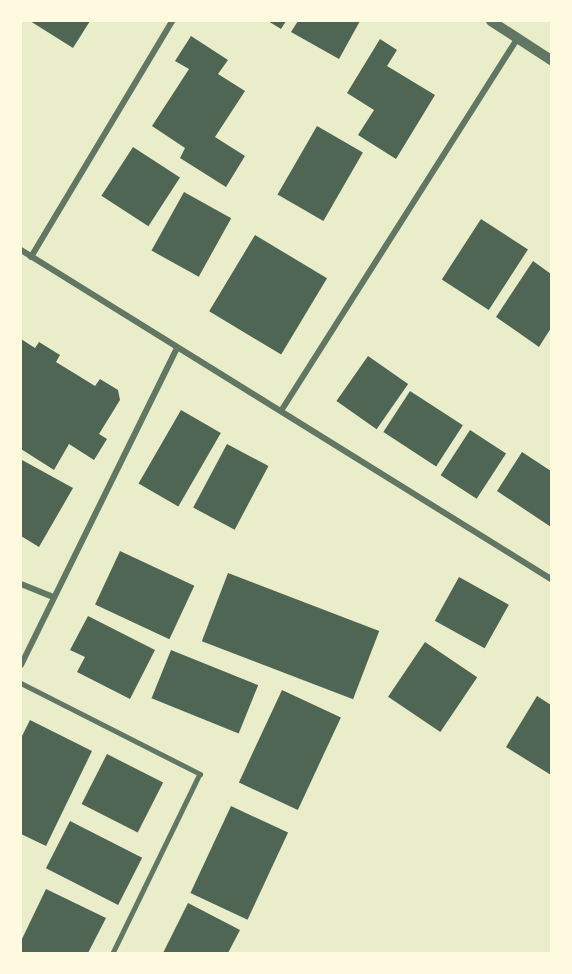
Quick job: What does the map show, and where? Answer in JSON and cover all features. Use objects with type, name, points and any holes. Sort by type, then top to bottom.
[{"type":"street","points":[[31,257],[172,21]]},
{"type":"street","points":[[491,21],[551,60]]},
{"type":"street","points":[[280,411],[518,38]]},
{"type":"street","points":[[21,250],[176,350],[280,411],[551,579]]},
{"type":"street","points":[[21,665],[176,350]]},
{"type":"street","points":[[21,584],[53,597]]},
{"type":"lane","points":[[21,683],[200,774],[113,953]]},
{"type":"building","points":[[30,21],[90,21],[73,48]]},
{"type":"building","points":[[268,21],[286,21],[281,29]]},
{"type":"building","points":[[298,21],[360,21],[339,59],[291,32]]},
{"type":"building","points":[[191,36],[228,60],[218,74],[245,91],[215,137],[245,156],[226,187],[180,158],[185,148],[152,126],[189,69],[175,61]]},
{"type":"building","points":[[380,39],[397,50],[387,66],[435,95],[396,159],[358,135],[374,110],[347,93]]},
{"type":"building","points":[[317,126],[363,153],[323,221],[278,194]]},
{"type":"building","points":[[133,147],[180,177],[148,226],[101,196]]},
{"type":"building","points":[[184,192],[231,218],[199,277],[152,251]]},
{"type":"building","points":[[481,219],[528,249],[489,310],[442,279]]},
{"type":"building","points":[[255,235],[327,278],[281,355],[209,311]]},
{"type":"building","points":[[533,261],[551,274],[551,328],[539,347],[496,317]]},
{"type":"building","points":[[21,339],[35,348],[39,342],[60,355],[56,362],[95,386],[100,379],[118,390],[120,400],[99,434],[107,439],[94,460],[69,444],[54,470],[21,449]]},
{"type":"building","points":[[368,356],[408,384],[377,429],[336,401]]},
{"type":"building","points":[[410,391],[463,425],[436,466],[383,432]]},
{"type":"building","points":[[181,410],[221,433],[178,507],[138,484]]},
{"type":"building","points":[[470,430],[506,453],[477,499],[441,475]]},
{"type":"building","points":[[227,444],[268,466],[235,530],[193,508]]},
{"type":"building","points":[[522,452],[551,471],[551,527],[497,491]]},
{"type":"building","points":[[22,460],[73,488],[39,547],[21,536]]},
{"type":"building","points":[[120,551],[194,586],[169,639],[95,604]]},
{"type":"building","points":[[228,573],[379,631],[353,699],[202,641]]},
{"type":"building","points":[[459,577],[509,605],[485,648],[435,621]]},
{"type":"building","points":[[88,616],[155,650],[130,699],[77,672],[85,657],[70,650]]},
{"type":"building","points":[[425,642],[477,677],[440,732],[388,697]]},
{"type":"building","points":[[171,650],[258,685],[239,733],[152,698]]},
{"type":"building","points":[[282,690],[341,717],[298,810],[239,782]]},
{"type":"building","points":[[537,696],[551,705],[551,775],[506,747]]},
{"type":"building","points":[[30,720],[92,751],[46,846],[21,834],[21,738]]},
{"type":"building","points":[[107,754],[163,783],[138,832],[82,804]]},
{"type":"building","points":[[231,806],[288,833],[248,920],[190,893]]},
{"type":"building","points":[[70,821],[142,858],[118,905],[46,868]]},
{"type":"building","points":[[46,889],[106,918],[88,953],[21,953],[21,941]]},
{"type":"building","points":[[188,903],[240,930],[228,953],[163,953]]}]
